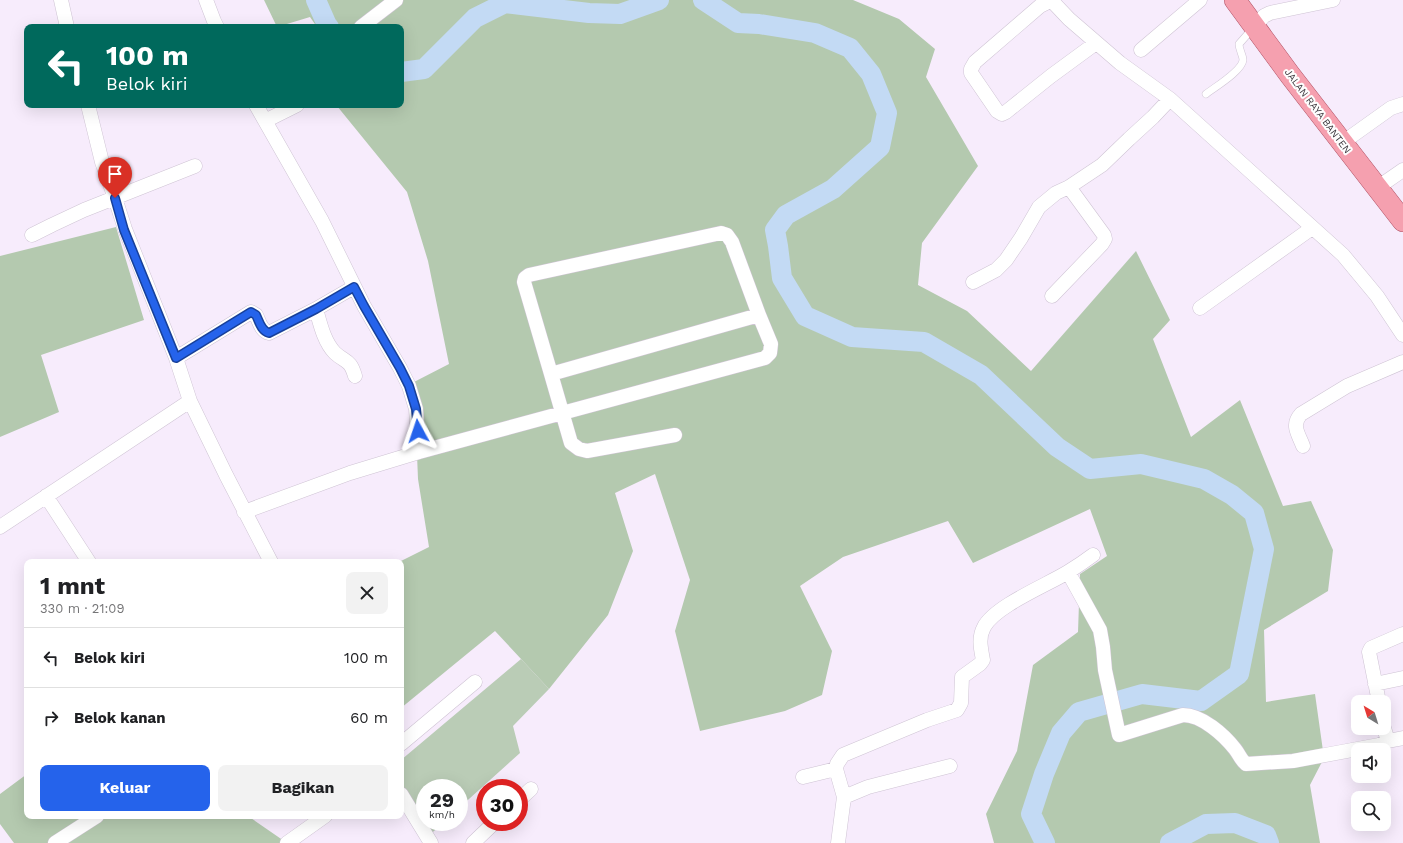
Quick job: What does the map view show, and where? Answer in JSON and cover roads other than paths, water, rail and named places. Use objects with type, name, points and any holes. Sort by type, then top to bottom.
[{"type":"main road","name":"JALAN RAYA BANTEN","points":[[1235,0],[1290,75],[1403,221]]},
{"type":"street","points":[[61,0],[66,24]]},
{"type":"street","points":[[206,0],[216,24]]},
{"type":"street","points":[[365,24],[396,0]]},
{"type":"street","points":[[1096,43],[1002,114],[997,112],[971,73],[972,66],[976,62],[1040,6],[1051,0],[1069,19],[1120,63],[1170,99],[1343,255],[1377,296],[1403,335]]},
{"type":"street","points":[[1141,50],[1200,0]]},
{"type":"street","points":[[1254,26],[1264,16],[1270,13],[1333,0]]},
{"type":"street","points":[[973,282],[996,270],[1006,260],[1039,207],[1056,193],[1069,187],[1102,165],[1170,99]]},
{"type":"street","points":[[1342,142],[1391,108],[1403,104]]},
{"type":"street","points":[[89,108],[102,162],[115,198],[124,230],[176,358],[190,401],[244,512],[269,559]]},
{"type":"street","points":[[258,108],[322,221],[364,306],[409,386],[416,409],[419,452]]},
{"type":"street","points":[[265,121],[291,108]]},
{"type":"street","points":[[32,235],[52,224],[195,166]]},
{"type":"street","points":[[1377,188],[1403,170]]},
{"type":"street","points":[[1052,296],[1102,244],[1105,239],[1104,235],[1069,187]]},
{"type":"street","points":[[1200,308],[1312,228]]},
{"type":"street","points":[[244,512],[350,473],[419,452],[562,413],[591,404],[765,358],[770,353],[772,344],[759,315],[732,242],[727,235],[721,233],[529,275],[525,278],[524,282],[562,413],[571,442],[579,449],[587,451],[675,435]]},
{"type":"street","points":[[176,358],[251,312],[256,315],[265,332],[269,333],[316,309],[354,287]]},
{"type":"street","points":[[316,309],[324,334],[330,346],[336,354],[346,360],[351,366],[355,376]]},
{"type":"street","points":[[551,374],[759,315]]},
{"type":"street","points":[[1302,446],[1295,427],[1296,420],[1301,414],[1348,386],[1403,362]]},
{"type":"street","points":[[0,527],[190,401]]},
{"type":"street","points":[[46,496],[87,559]]},
{"type":"street","points":[[838,843],[844,797],[836,769],[837,764],[843,755],[927,720],[957,710],[961,703],[962,677],[980,664],[983,660],[980,644],[982,632],[986,624],[1009,605],[1068,572],[1093,555]]},
{"type":"street","points":[[1068,572],[1100,630],[1105,670],[1117,734],[1120,735],[1183,715],[1190,715],[1199,718],[1223,736],[1246,764],[1293,761],[1379,745],[1385,735]]},
{"type":"street","points":[[1377,695],[1369,652],[1371,648],[1403,634]]},
{"type":"street","points":[[1375,684],[1403,678]]},
{"type":"street","points":[[404,741],[475,682]]},
{"type":"street","points":[[1390,735],[1403,738]]},
{"type":"street","points":[[844,797],[868,787],[950,766]]},
{"type":"street","points":[[803,777],[836,769]]},
{"type":"street","points":[[528,792],[531,789]]},
{"type":"street","points":[[404,799],[431,843]]},
{"type":"street","points":[[55,843],[92,819]]},
{"type":"street","points":[[288,843],[321,819]]},
{"type":"street","points":[[473,843],[486,831]]},
{"type":"lane","points":[[1206,94],[1237,70],[1241,65],[1243,59],[1239,44],[1254,26]]},
{"type":"waterway","points":[[316,0],[327,24]]},
{"type":"waterway","points":[[404,72],[424,69],[475,18],[505,3],[589,13],[620,14],[659,0]]},
{"type":"waterway","points":[[703,0],[738,23],[759,24],[815,33],[850,48],[871,74],[887,113],[880,147],[833,189],[786,215],[775,230],[782,278],[805,316],[852,337],[924,342],[981,375],[1057,447],[1090,469],[1141,464],[1204,479],[1232,495],[1254,513],[1264,549],[1239,674],[1201,701],[1142,694],[1079,712],[1061,733],[1044,774],[1031,814],[1045,843]]},
{"type":"waterway","points":[[1170,843],[1206,824],[1235,823],[1266,835],[1269,843]]}]
